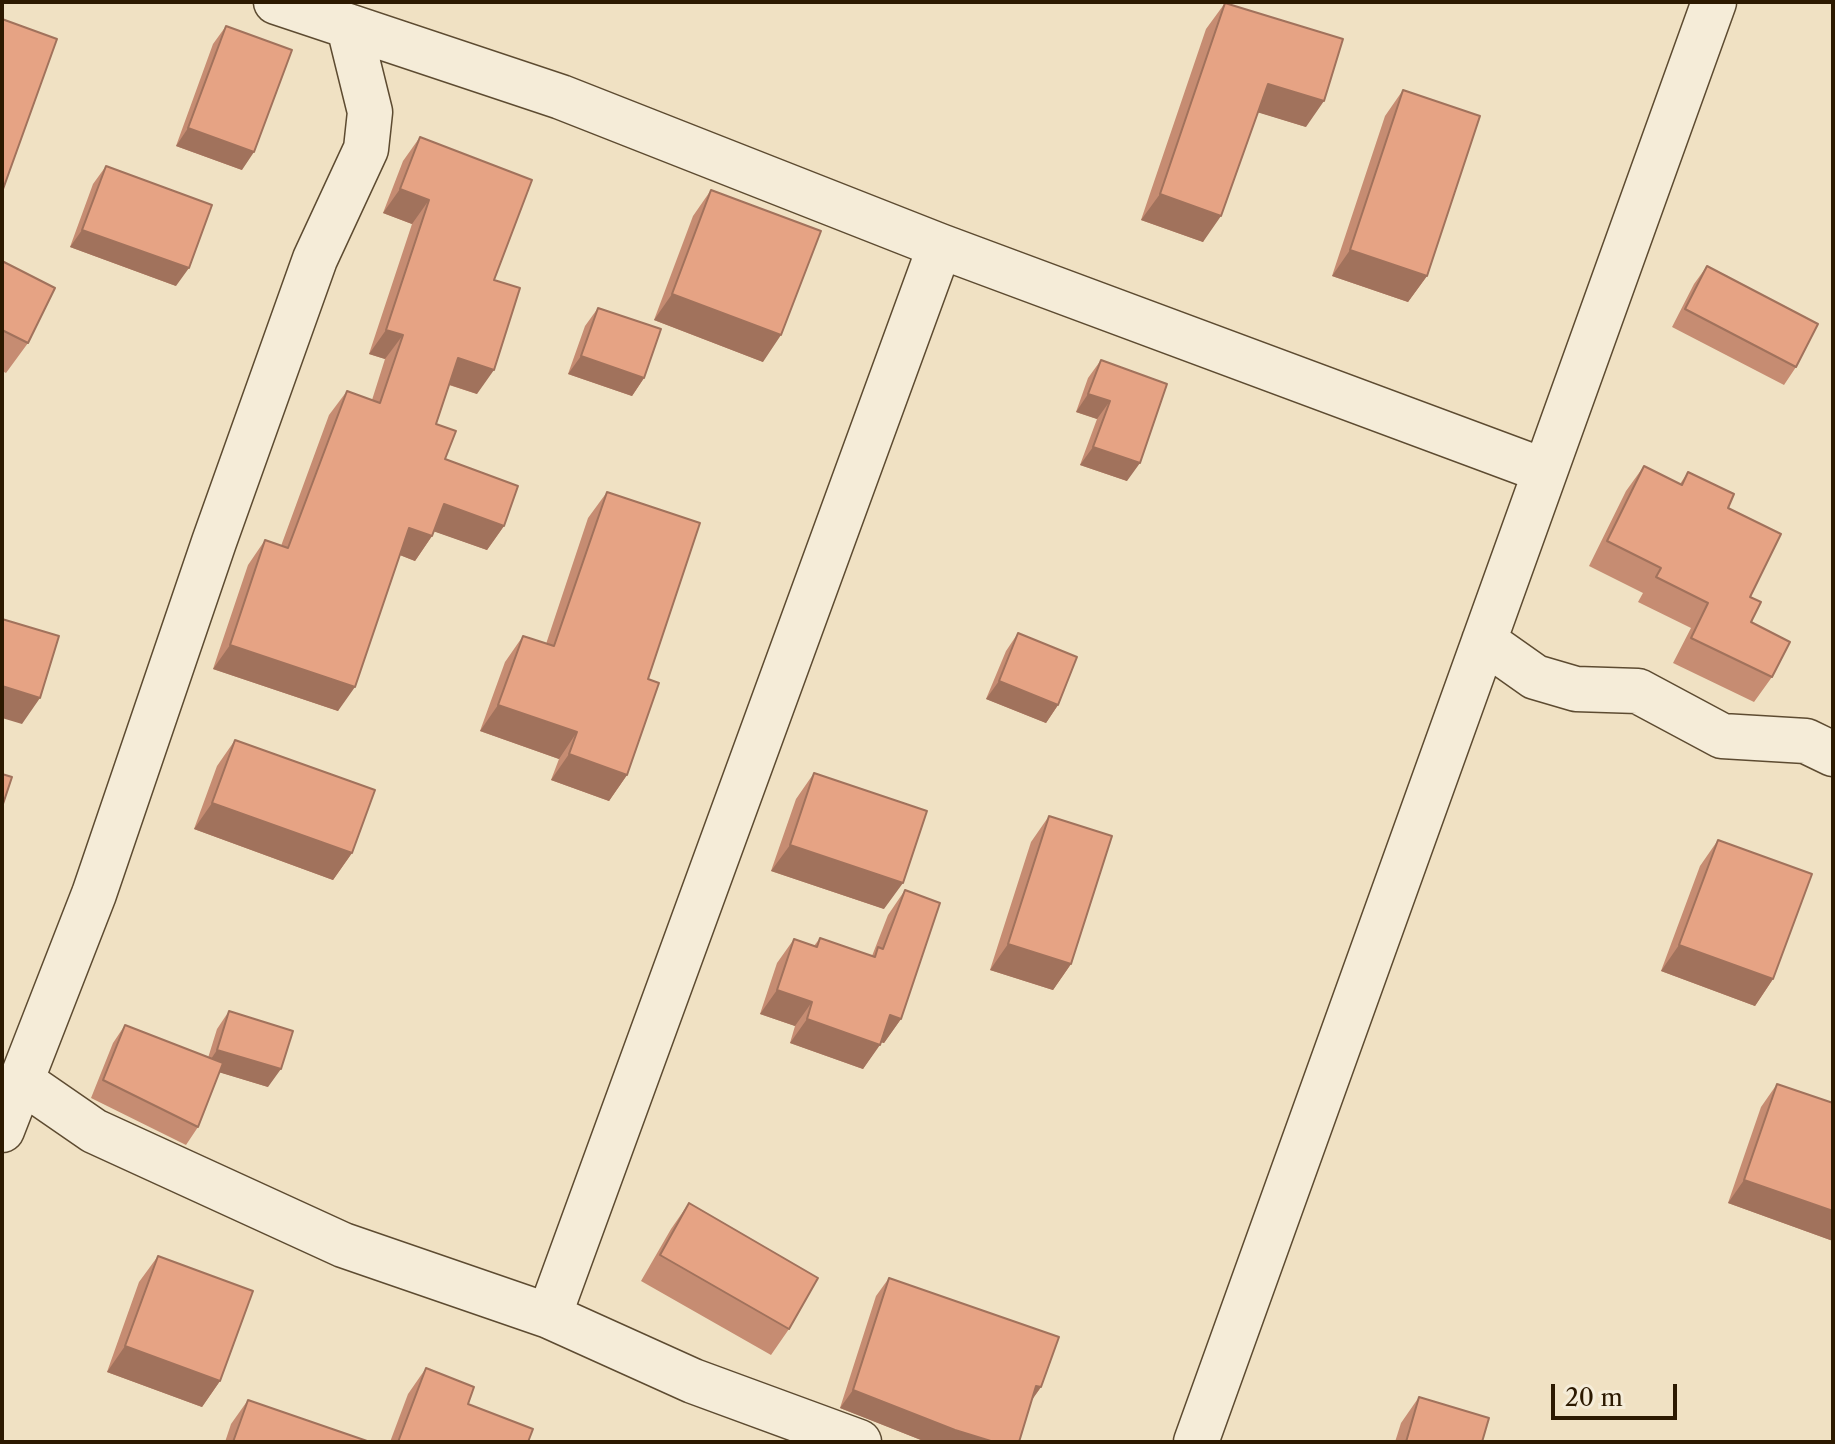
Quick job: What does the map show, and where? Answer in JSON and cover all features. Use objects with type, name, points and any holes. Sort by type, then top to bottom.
[{"type":"street","points":[[276,2],[561,97],[940,246],[1545,471]]},
{"type":"street","points":[[1196,1442],[1714,2]]},
{"type":"street","points":[[2,1130],[94,894],[315,259],[366,149],[370,112],[349,27]]},
{"type":"street","points":[[549,1316],[940,246]]},
{"type":"street","points":[[1484,641],[1535,677],[1576,689],[1638,691],[1722,736],[1806,741],[1833,754]]},
{"type":"street","points":[[23,1082],[94,1131],[343,1245],[549,1316],[693,1381],[859,1442]]},
{"type":"building","points":[[1225,3],[1343,39],[1324,101],[1268,84],[1221,216],[1160,194]]},
{"type":"building","points":[[2,19],[57,39],[2,192]]},
{"type":"building","points":[[226,26],[292,50],[254,152],[188,128]]},
{"type":"building","points":[[1403,90],[1480,116],[1427,276],[1350,250]]},
{"type":"building","points":[[420,137],[532,180],[494,280],[520,288],[494,370],[458,358],[436,424],[456,431],[445,459],[518,486],[504,526],[444,504],[432,536],[409,528],[355,687],[230,645],[265,540],[288,548],[347,391],[380,403],[403,335],[386,330],[429,200],[400,189]]},
{"type":"building","points":[[106,166],[212,205],[189,268],[82,230]]},
{"type":"building","points":[[711,190],[821,231],[781,335],[672,294]]},
{"type":"building","points":[[2,261],[55,288],[28,343],[2,330]]},
{"type":"building","points":[[1707,266],[1818,324],[1796,367],[1685,309]]},
{"type":"building","points":[[598,308],[661,329],[644,378],[581,356]]},
{"type":"building","points":[[1101,360],[1167,384],[1140,463],[1093,447],[1110,401],[1088,394]]},
{"type":"building","points":[[1644,466],[1682,485],[1688,472],[1734,494],[1728,508],[1781,534],[1750,597],[1761,602],[1751,622],[1790,642],[1772,677],[1691,638],[1708,603],[1656,577],[1661,568],[1607,541]]},
{"type":"building","points":[[607,492],[700,523],[648,679],[659,683],[627,775],[569,754],[577,732],[498,705],[523,636],[554,646]]},
{"type":"building","points":[[2,619],[59,636],[40,698],[2,686]]},
{"type":"building","points":[[1018,633],[1077,657],[1058,705],[999,681]]},
{"type":"building","points":[[235,740],[375,790],[352,853],[212,803]]},
{"type":"building","points":[[814,773],[927,811],[903,883],[790,845]]},
{"type":"building","points":[[2,774],[12,777],[2,807]]},
{"type":"building","points":[[1049,816],[1112,836],[1071,964],[1008,944]]},
{"type":"building","points":[[1718,840],[1812,874],[1773,979],[1679,945]]},
{"type":"building","points":[[905,890],[940,903],[901,1019],[890,1015],[880,1045],[807,1019],[812,1002],[777,990],[794,939],[817,947],[820,938],[875,957],[878,947],[883,949]]},
{"type":"building","points":[[229,1011],[293,1031],[281,1069],[217,1050]]},
{"type":"building","points":[[125,1025],[223,1063],[198,1127],[103,1080]]},
{"type":"building","points":[[1777,1084],[1833,1103],[1833,1211],[1744,1180]]},
{"type":"building","points":[[689,1203],[818,1278],[789,1329],[660,1255]]},
{"type":"building","points":[[158,1256],[253,1291],[220,1381],[125,1346]]},
{"type":"building","points":[[889,1278],[1059,1337],[1041,1387],[1036,1386],[1019,1442],[994,1442],[955,1430],[853,1390]]},
{"type":"building","points":[[426,1368],[474,1387],[468,1404],[533,1429],[528,1442],[398,1442]]},
{"type":"building","points":[[1419,1397],[1489,1418],[1482,1442],[1406,1442]]},
{"type":"building","points":[[248,1400],[370,1442],[233,1442]]}]
